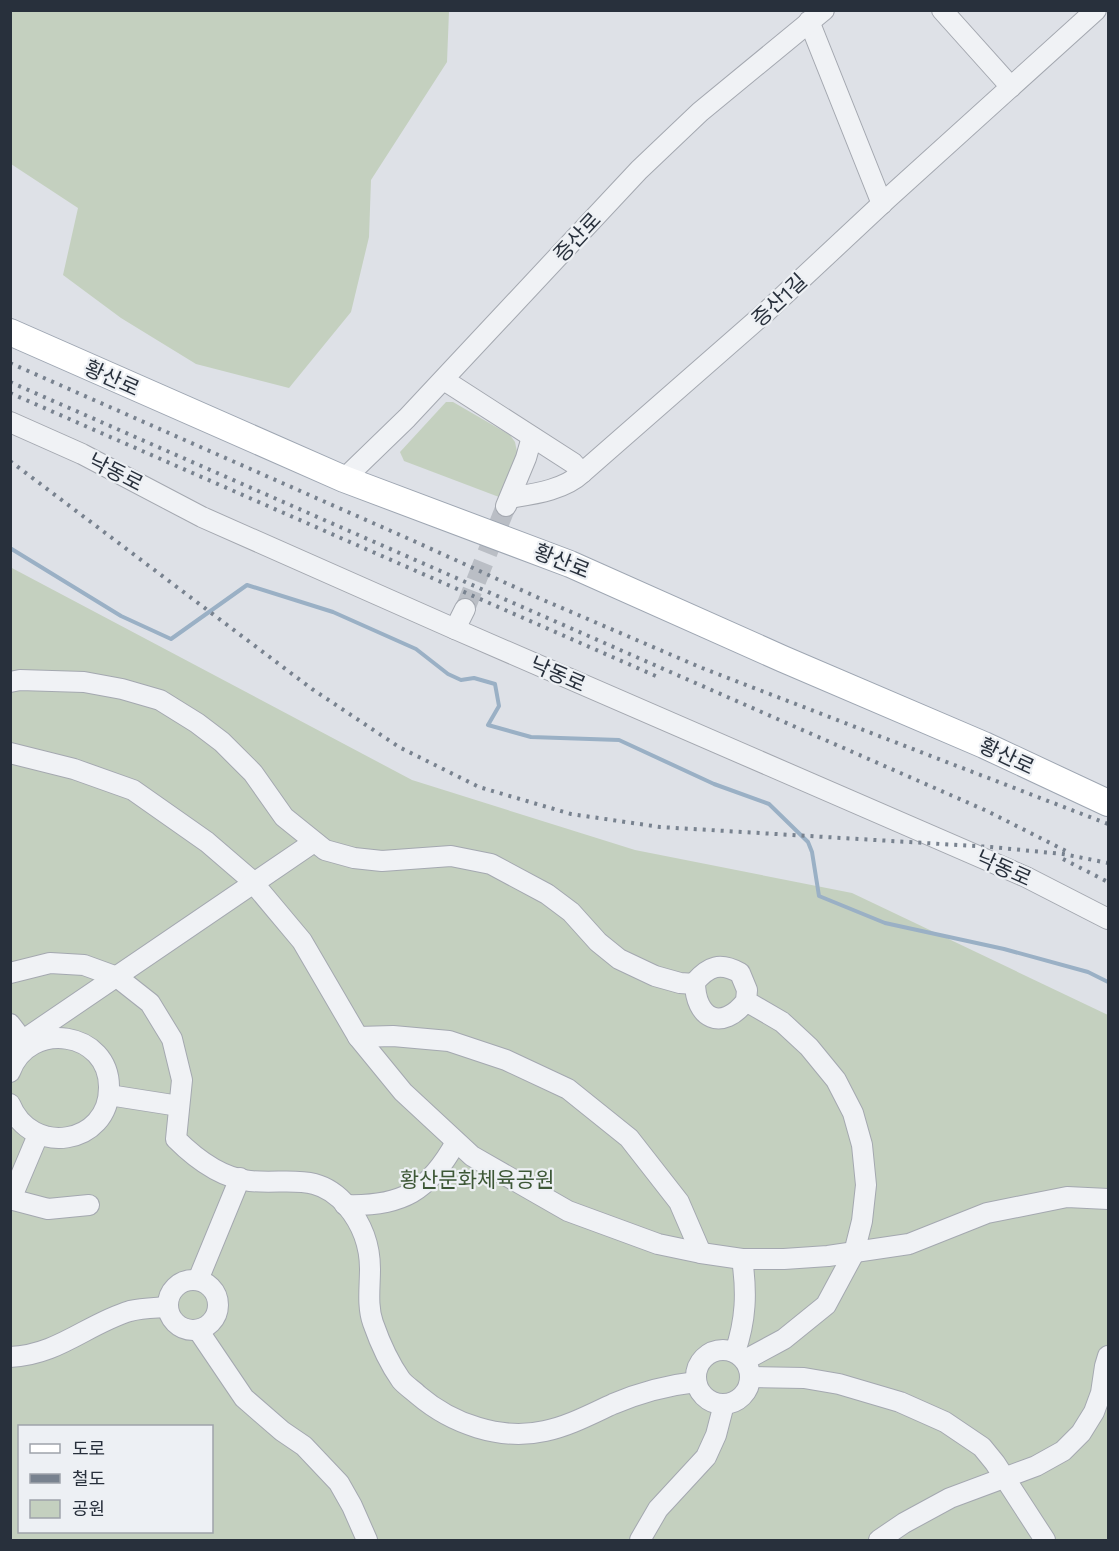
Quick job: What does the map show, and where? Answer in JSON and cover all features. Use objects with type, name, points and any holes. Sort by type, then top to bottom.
[{"type":"main road","name":"황산로","points":[[10,332],[344,479],[570,564],[984,745],[1108,802]]},
{"type":"street","points":[[942,10],[1011,87]]},
{"type":"street","name":"증산1길","points":[[532,437],[508,502],[573,482],[766,312],[1087,14]]},
{"type":"street","points":[[817,16],[882,204]]},
{"type":"street","name":"증산로","points":[[344,479],[444,380],[639,170],[700,112],[817,16]]},
{"type":"street","points":[[444,380],[573,463],[582,473]]},
{"type":"street","name":"낙동로","points":[[10,422],[82,454],[202,517],[1026,877],[1108,919]]},
{"type":"street","points":[[455,629],[465,609]]},
{"type":"street","points":[[10,682],[20,680],[84,682],[122,689],[160,700],[222,741],[253,773],[284,817],[325,850],[382,861],[451,856],[491,864],[547,894],[571,912],[598,942],[619,959],[656,976],[680,983],[695,984]]},
{"type":"street","points":[[10,753],[74,769],[133,790],[207,842],[253,883],[302,941],[358,1037],[403,1092],[472,1156],[568,1211],[658,1244],[701,1253],[742,1259],[795,1258],[854,1253],[909,1244],[987,1213],[1067,1197],[1108,1199]]},
{"type":"street","points":[[10,1024],[17,1045],[314,842]]},
{"type":"street","points":[[10,973],[50,963],[84,965],[117,977],[150,1003],[172,1039],[182,1080],[176,1139],[192,1155],[226,1175],[249,1181],[296,1180],[315,1184],[332,1193],[345,1204],[359,1224],[369,1247],[371,1318],[379,1340],[403,1382],[444,1414],[469,1425],[494,1431],[521,1433],[545,1431],[616,1403],[696,1382]]},
{"type":"street","points":[[723,966],[733,969],[740,973],[745,983],[746,1001],[740,1009],[728,1017],[714,1019],[703,1013],[697,1002],[695,982],[707,969],[723,966]]},
{"type":"street","points":[[743,1363],[784,1339],[826,1305],[854,1253],[862,1221],[866,1185],[862,1145],[853,1113],[836,1080],[809,1047],[782,1022],[746,1001]]},
{"type":"street","points":[[358,1037],[393,1036],[449,1041],[506,1060],[568,1089],[629,1138],[679,1202],[701,1253]]},
{"type":"street","points":[[10,1072],[13,1064],[24,1051],[37,1042],[53,1037],[69,1038],[85,1044],[97,1054],[106,1069],[110,1084],[109,1095],[101,1116],[89,1128],[74,1136],[57,1139],[38,1135],[25,1127],[10,1104]]},
{"type":"street","points":[[109,1095],[178,1106]]},
{"type":"street","points":[[38,1135],[11,1199],[48,1209],[89,1205]]},
{"type":"street","points":[[345,1204],[384,1204],[400,1199],[432,1177],[445,1162],[456,1142]]},
{"type":"street","points":[[198,1280],[240,1178]]},
{"type":"street","points":[[742,1259],[746,1283],[746,1309],[741,1335],[743,1363],[747,1390],[741,1398],[724,1404],[706,1398],[696,1382],[698,1365],[710,1353],[718,1350],[743,1363],[822,1380],[900,1402],[926,1412],[982,1447],[1046,1540]]},
{"type":"street","points":[[198,1280],[209,1285],[214,1291],[218,1307],[212,1322],[198,1330],[189,1330],[174,1323],[167,1307],[168,1298],[177,1284],[198,1280]]},
{"type":"street","points":[[10,1358],[31,1356],[131,1311],[167,1307]]},
{"type":"street","points":[[198,1330],[244,1398],[282,1431],[304,1446],[339,1483],[367,1540]]},
{"type":"street","points":[[879,1540],[950,1498],[1035,1466],[1063,1451],[1081,1432],[1094,1412],[1101,1393],[1104,1366],[1108,1356]]},
{"type":"street","points":[[640,1540],[658,1509],[706,1456],[716,1435],[724,1404]]},
{"type":"green space","points":[[10,11],[449,11],[447,62],[371,180],[369,237],[351,312],[289,388],[196,364],[121,318],[63,275],[78,208],[11,164]]},
{"type":"green space","points":[[446,402],[453,402],[510,435],[515,442],[519,461],[499,497],[404,461],[400,452]]},
{"type":"green space","name":"황산문화체육공원","points":[[10,567],[412,780],[635,850],[852,893],[1108,1015],[1108,1540],[11,1540]]},
{"type":"waterway","points":[[10,548],[121,616],[171,639],[247,585],[333,612],[416,649],[448,674],[461,680],[474,678],[495,684],[499,706],[488,725],[531,737],[619,740],[714,784],[769,804],[808,842],[812,852],[819,896],[885,923],[1004,949],[1088,972],[1108,982]]},
{"type":"tunnel","points":[[465,609],[506,506]]},
{"type":"railway","points":[[10,363],[702,668],[1108,824]]},
{"type":"railway","points":[[10,382],[987,811],[1066,851]]},
{"type":"railway","points":[[10,393],[658,677]]},
{"type":"railway","points":[[10,461],[312,689],[399,747],[479,787],[571,814],[660,827],[991,847],[1063,854],[1108,863]]},
{"type":"railway","points":[[1063,859],[1108,882]]}]
